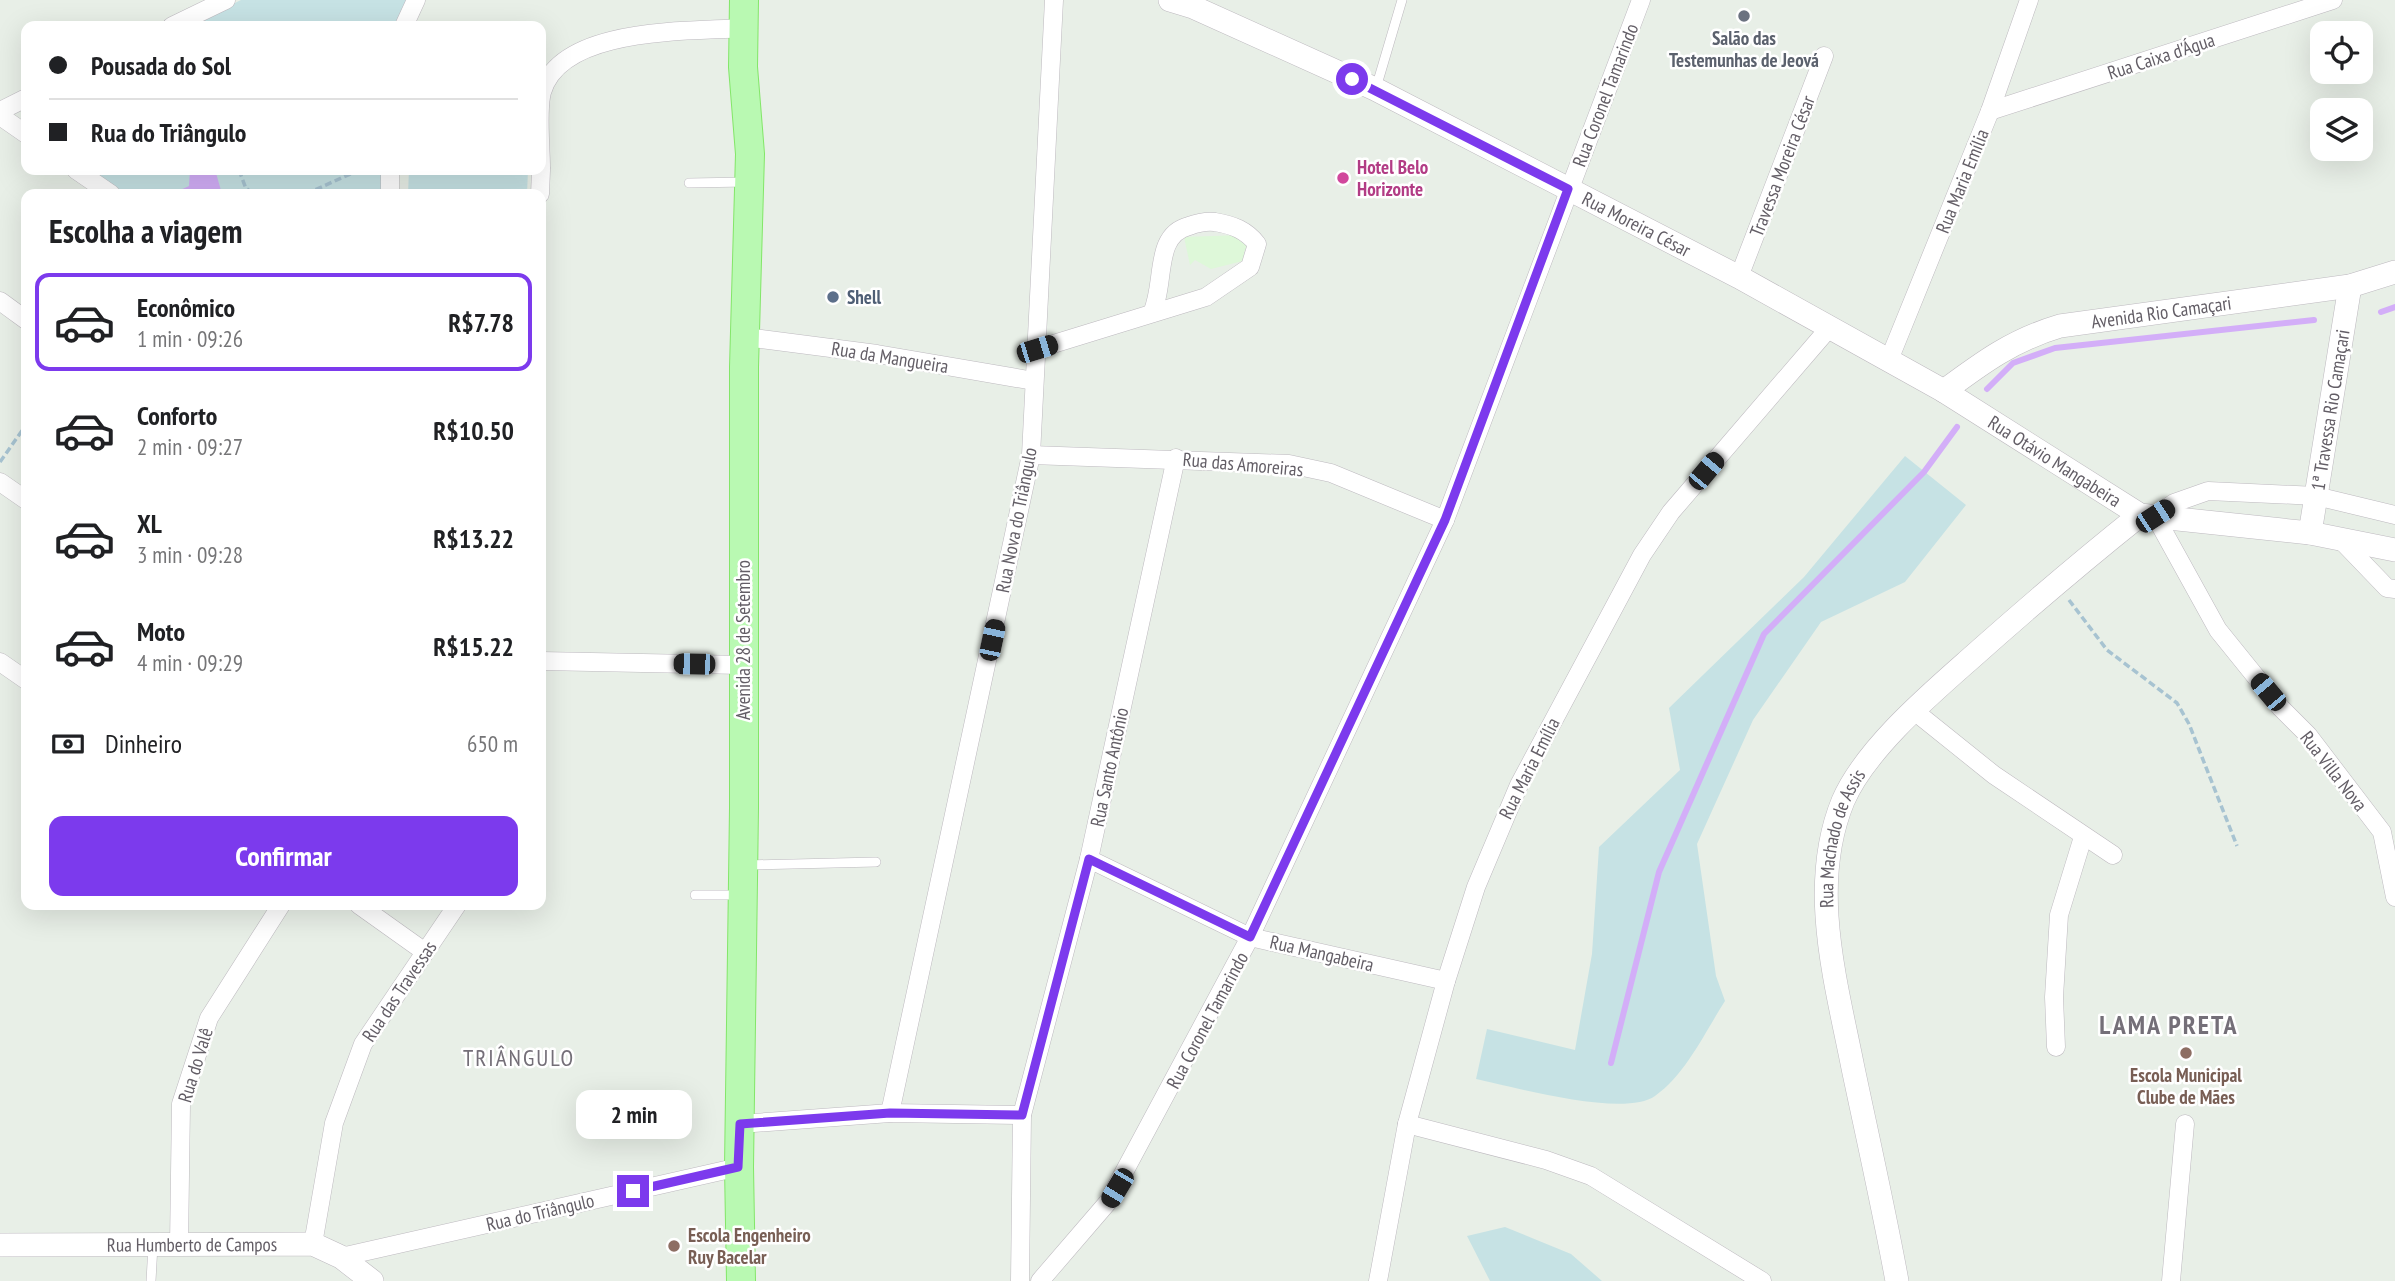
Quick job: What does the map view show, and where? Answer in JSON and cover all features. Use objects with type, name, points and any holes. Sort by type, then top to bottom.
[{"type":"main road","name":"Avenida 28 de Setembro","points":[[741,1281],[738,1167],[743,895],[748,182],[744,14]]},
{"type":"street","points":[[182,21],[226,0]]},
{"type":"street","name":"Rua Nova do Triângulo","points":[[890,1113],[1031,456],[1054,0]]},
{"type":"street","name":"Rua Moreira César","points":[[1170,0],[1193,7],[1375,89],[1740,277],[1944,391],[1979,415]]},
{"type":"street","name":"Rua Coronel Tamarindo","points":[[1040,1281],[1114,1192],[1250,937],[1445,520],[1641,0]]},
{"type":"street","name":"Rua Maria Emília","points":[[1889,360],[1990,111],[2029,0]]},
{"type":"street","name":"Rua Caixa d'Água","points":[[1990,111],[2333,0]]},
{"type":"street","points":[[406,21],[412,3]]},
{"type":"street","points":[[546,86],[557,69],[577,53],[599,42],[744,14]]},
{"type":"street","name":"Travessa Moreira César","points":[[1740,277],[1824,55]]},
{"type":"street","points":[[21,101],[0,113],[21,130]]},
{"type":"street","points":[[83,175],[104,189]]},
{"type":"street","points":[[1037,349],[1206,297],[1250,267],[1257,244],[1248,233],[1211,221],[1180,228],[1168,236],[1164,246],[1161,287],[1153,313]]},
{"type":"street","name":"Avenida Rio Camaçari","points":[[1944,391],[1993,355],[2024,337],[2060,326],[2350,286],[2395,272]]},
{"type":"street","name":"1ª Travessa Rio Camaçari","points":[[2310,533],[2350,286]]},
{"type":"street","points":[[0,301],[21,316]]},
{"type":"street","name":"Rua Maria Emília","points":[[1378,1281],[1407,1124],[1446,981],[1499,828],[1642,555],[1671,512],[1830,327]]},
{"type":"street","name":"Rua da Mangueira","points":[[746,337],[864,352],[1034,381]]},
{"type":"street","name":"Rua Otávio Mangabeira","points":[[1979,415],[2148,515],[2310,533],[2395,550]]},
{"type":"street","name":"Rua das Amoreiras","points":[[1031,456],[1176,458],[1289,464],[1331,473],[1445,520]]},
{"type":"street","name":"Rua Santo Antônio","points":[[1020,1281],[1022,1115],[1089,859],[1176,458]]},
{"type":"street","points":[[0,482],[21,497]]},
{"type":"street","points":[[2148,515],[2208,491],[2316,496],[2395,515]]},
{"type":"street","name":"Rua Machado de Assis","points":[[1897,1281],[1834,972],[1825,897],[1832,845],[1843,802],[1858,776],[1913,710],[2056,582],[2148,515]]},
{"type":"street","name":"Rua Villa Nova","points":[[2148,515],[2218,630],[2389,829],[2395,897]]},
{"type":"street","points":[[2338,537],[2387,587],[2395,589]]},
{"type":"street","points":[[546,661],[743,664]]},
{"type":"street","points":[[0,662],[21,677]]},
{"type":"street","points":[[1913,710],[1994,775],[2083,838],[2113,855]]},
{"type":"street","points":[[2056,1047],[2054,997],[2059,915],[2083,838]]},
{"type":"street","name":"Rua Mangabeira","points":[[1089,859],[1250,937],[1446,981]]},
{"type":"street","name":"Rua do Valê","points":[[180,1245],[181,1104],[209,1018],[278,910]]},
{"type":"street","points":[[366,910],[425,952]]},
{"type":"street","name":"Rua das Travessas","points":[[313,1244],[334,1123],[363,1044],[454,910]]},
{"type":"street","points":[[740,1124],[890,1113],[1022,1115]]},
{"type":"street","points":[[1407,1124],[1546,1160],[1591,1177],[1762,1281]]},
{"type":"street","points":[[2171,1281],[2185,1124]]},
{"type":"street","name":"Rua do Triângulo","points":[[341,1257],[738,1167]]},
{"type":"street","name":"Rua Humberto de Campos","points":[[0,1245],[313,1244],[341,1257],[372,1281]]},
{"type":"lane","points":[[1375,89],[1402,0]]},
{"type":"lane","points":[[690,183],[748,182]]},
{"type":"lane","points":[[743,865],[876,862]]},
{"type":"lane","points":[[695,895],[743,895]]},
{"type":"lane","points":[[151,1281],[153,1245]]},
{"type":"path","points":[[241,175],[246,188]]},
{"type":"path","points":[[317,189],[348,175]]},
{"type":"path","points":[[0,462],[21,432]]},
{"type":"path","points":[[2056,582],[2107,650],[2177,703],[2189,724],[2237,846]]},
{"type":"shaded area","points":[[241,0],[413,0],[404,21],[198,21]]},
{"type":"shaded area","points":[[98,175],[384,175],[384,189],[119,189]]},
{"type":"shaded area","points":[[190,175],[217,175],[221,189],[182,189],[189,186]]},
{"type":"shaded area","points":[[409,175],[528,175],[527,189],[408,189]]},
{"type":"shaded area","points":[[1905,456],[1966,505],[1905,582],[1821,622],[1753,720],[1697,844],[1716,976],[1725,1001],[1685,1064],[1655,1096],[1640,1102],[1619,1104],[1568,1099],[1476,1079],[1487,1029],[1575,1050],[1592,954],[1599,847],[1680,770],[1669,708],[1804,577]]},
{"type":"shaded area","points":[[1505,1227],[1571,1254],[1602,1281],[1490,1281],[1467,1236]]},
{"type":"sand","points":[[1241,235],[1249,242],[1244,252],[1247,260],[1211,269],[1195,260],[1190,265],[1184,237]]},
{"type":"waterway","points":[[2381,312],[2395,307]]},
{"type":"waterway","points":[[1987,389],[2013,363],[2055,348],[2314,320]]},
{"type":"waterway","points":[[1611,1063],[1659,872],[1764,634],[1924,472],[1957,427]]},
{"type":"place","name":"Salão das Testemunhas de Jeová","points":[[1744,16]]},
{"type":"place","name":"Hotel Belo Horizonte","points":[[1343,178]]},
{"type":"place","name":"Shell","points":[[833,297]]},
{"type":"place","name":"Escola Municipal Clube de Mães","points":[[2186,1053]]},
{"type":"place","name":"Escola Engenheiro Ruy Bacelar","points":[[674,1246]]},
{"type":"district","name":"LAMA PRETA","points":[[2169,1025]]},
{"type":"district","name":"TRIÂNGULO","points":[[519,1058]]},
{"type":"route","points":[[633,1191],[738,1167],[740,1124],[890,1113],[1022,1115],[1089,859],[1250,937],[1445,520],[1568,189],[1352,79]]}]
